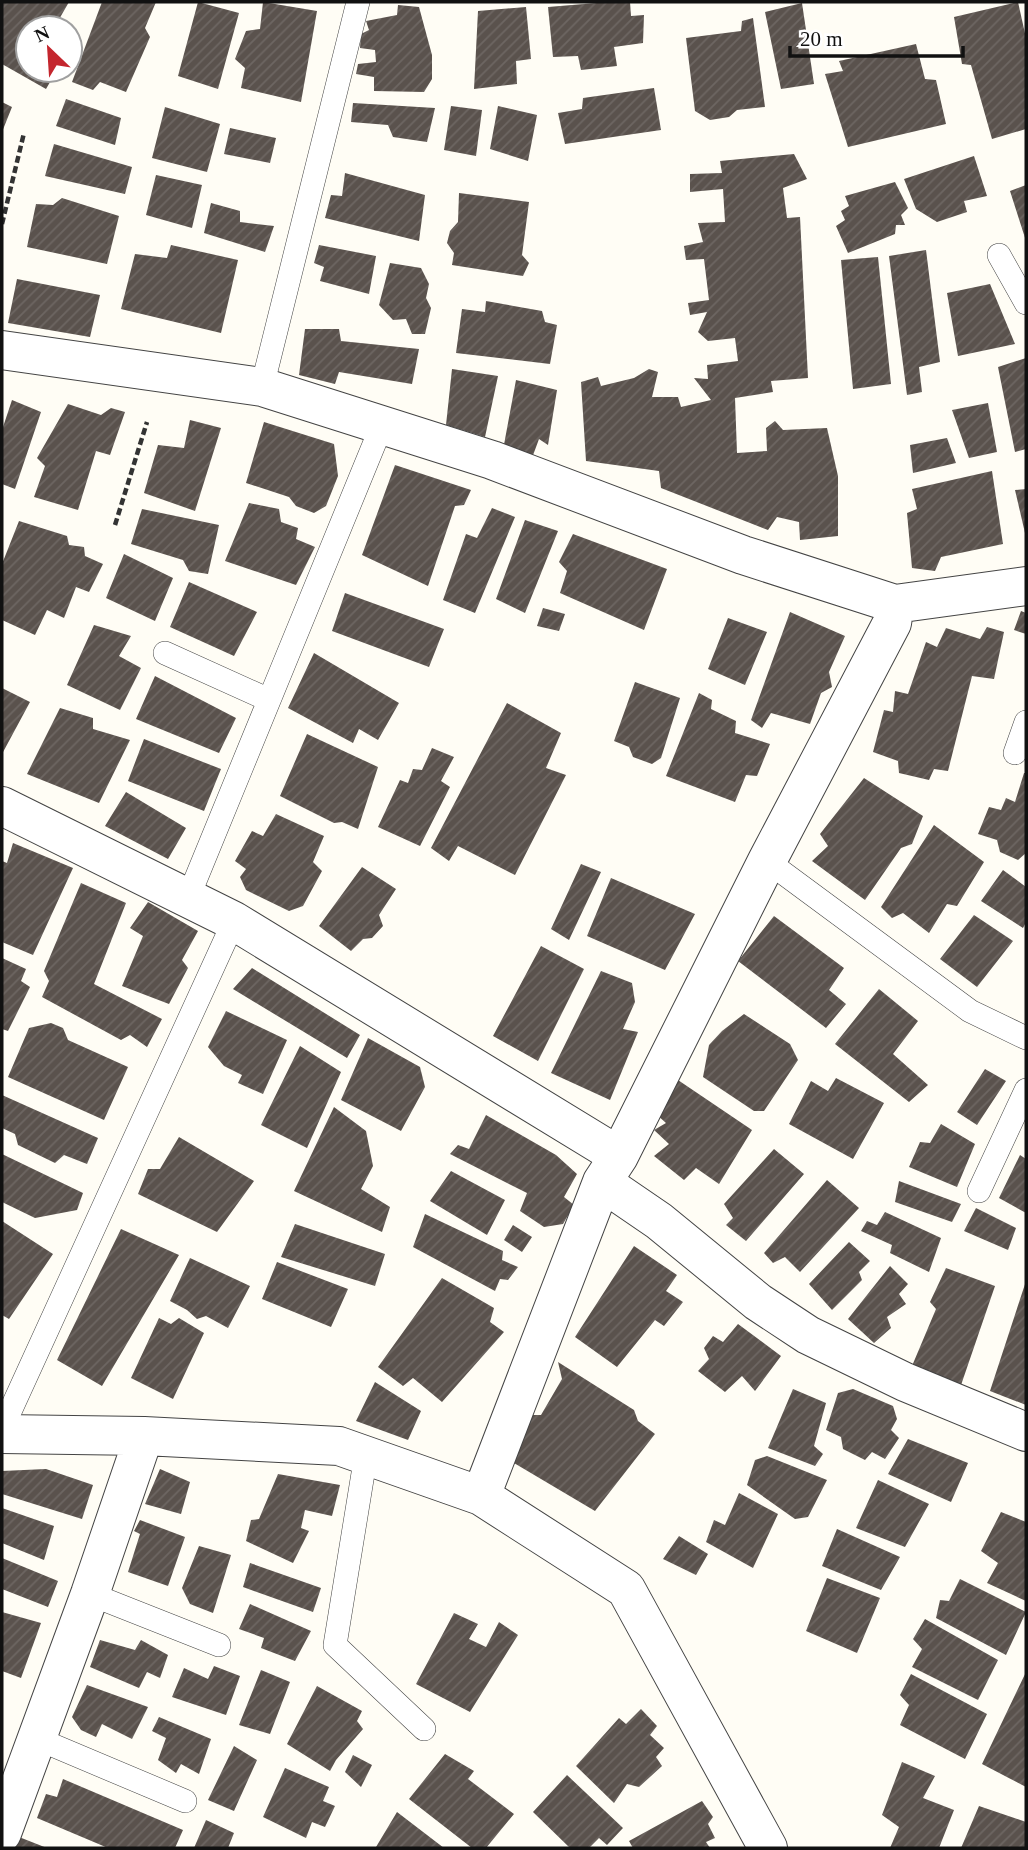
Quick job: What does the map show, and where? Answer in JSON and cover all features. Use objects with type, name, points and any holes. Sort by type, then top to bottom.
[{"type":"street","points":[[2,350],[262,387],[492,460],[743,555],[895,604],[1026,586]]},
{"type":"street","points":[[481,1496],[611,1169],[892,622],[895,604]]},
{"type":"street","points":[[2,806],[234,921],[611,1169],[659,1222],[758,1301],[808,1335],[905,1382],[1026,1432]]},
{"type":"street","points":[[2,1432],[339,1446],[481,1496],[626,1589],[768,1848]]},
{"type":"street","points":[[2,1833],[90,1594],[144,1436]]},
{"type":"lane","points":[[262,387],[358,2]]},
{"type":"lane","points":[[999,255],[1026,303]]},
{"type":"lane","points":[[188,898],[382,425]]},
{"type":"lane","points":[[165,653],[269,700]]},
{"type":"lane","points":[[1015,753],[1026,722]]},
{"type":"lane","points":[[767,861],[970,1011],[1026,1038]]},
{"type":"lane","points":[[2,1432],[234,921]]},
{"type":"lane","points":[[979,1191],[1026,1090]]},
{"type":"lane","points":[[366,1455],[335,1645],[424,1730]]},
{"type":"lane","points":[[90,1594],[219,1645]]},
{"type":"lane","points":[[38,1739],[185,1801]]},
{"type":"path","points":[[2,224],[24,133]]},
{"type":"path","points":[[116,525],[162,373]]},
{"type":"building","points":[[2,2],[69,2],[62,14],[14,14],[14,71],[2,64]]},
{"type":"building","points":[[102,2],[156,2],[145,28],[150,37],[126,92],[100,82],[93,90],[77,84],[84,84],[84,50]]},
{"type":"building","points":[[198,2],[239,13],[218,89],[178,76]]},
{"type":"building","points":[[263,2],[317,11],[301,102],[241,88],[245,68],[235,59],[246,31],[260,29]]},
{"type":"building","points":[[630,2],[631,16],[644,15],[643,43],[614,47],[617,66],[581,70],[578,56],[553,57],[548,7]]},
{"type":"building","points":[[1018,2],[1026,38],[1026,129],[992,139],[971,65],[962,64],[954,17]]},
{"type":"building","points":[[802,3],[814,84],[781,89],[765,12]]},
{"type":"building","points":[[398,5],[419,7],[432,55],[432,79],[424,92],[374,91],[374,77],[356,74],[358,64],[376,62],[375,50],[360,48],[361,34],[369,30],[366,21],[397,15]]},
{"type":"building","points":[[526,7],[531,59],[516,61],[517,84],[474,89],[478,11]]},
{"type":"building","points":[[753,18],[765,107],[737,110],[729,117],[710,120],[695,111],[686,38],[741,31],[742,21]]},
{"type":"building","points":[[916,44],[925,79],[936,80],[946,124],[848,147],[825,74],[843,71],[839,61]]},
{"type":"building","points":[[654,88],[661,130],[565,144],[558,113],[582,109],[583,98]]},
{"type":"building","points":[[66,99],[121,118],[115,145],[56,126]]},
{"type":"building","points":[[2,102],[12,107],[2,132]]},
{"type":"building","points":[[353,103],[435,108],[427,142],[393,137],[388,125],[351,122]]},
{"type":"building","points":[[451,106],[482,110],[476,156],[444,150]]},
{"type":"building","points":[[498,106],[537,115],[528,161],[490,149]]},
{"type":"building","points":[[165,107],[220,124],[207,172],[152,158]]},
{"type":"building","points":[[230,128],[276,138],[270,163],[224,154]]},
{"type":"building","points":[[54,144],[132,167],[125,194],[45,176]]},
{"type":"building","points":[[794,154],[807,179],[783,188],[787,218],[800,217],[808,378],[771,381],[773,392],[735,398],[737,453],[767,451],[766,428],[775,421],[783,430],[827,428],[838,476],[838,536],[800,540],[799,522],[777,517],[768,530],[661,488],[659,471],[586,461],[581,382],[598,377],[601,386],[634,378],[649,369],[658,372],[652,397],[678,397],[681,407],[711,400],[694,378],[708,379],[707,365],[738,361],[735,338],[708,341],[698,332],[707,312],[690,315],[688,303],[709,300],[704,259],[686,260],[684,246],[703,242],[698,223],[725,222],[723,189],[690,192],[690,174],[722,173],[720,161]]},
{"type":"building","points":[[974,156],[987,196],[964,201],[967,212],[937,222],[916,209],[904,179]]},
{"type":"building","points":[[345,173],[425,195],[419,241],[325,218],[331,195],[342,196]]},
{"type":"building","points":[[156,175],[202,185],[192,228],[146,215]]},
{"type":"building","points":[[895,182],[908,208],[901,215],[905,225],[896,225],[895,234],[848,253],[836,226],[845,220],[841,211],[849,206],[845,196]]},
{"type":"building","points":[[1026,185],[1026,241],[1010,191]]},
{"type":"building","points":[[459,193],[529,202],[522,255],[529,263],[523,276],[452,265],[454,253],[447,243],[450,231],[458,222]]},
{"type":"building","points":[[62,198],[119,216],[107,264],[27,247],[36,204],[53,205]]},
{"type":"building","points":[[211,203],[240,211],[240,222],[274,226],[265,252],[204,233]]},
{"type":"building","points":[[171,245],[238,260],[221,333],[121,309],[135,254],[167,258]]},
{"type":"building","points":[[319,245],[376,256],[369,294],[320,281],[324,267],[314,263]]},
{"type":"building","points":[[926,250],[940,362],[919,367],[922,392],[907,395],[889,256]]},
{"type":"building","points":[[878,257],[891,384],[853,389],[841,260]]},
{"type":"building","points":[[390,263],[421,268],[429,284],[426,298],[431,308],[425,334],[412,334],[406,319],[393,320],[379,305]]},
{"type":"building","points":[[17,279],[100,295],[90,337],[8,323]]},
{"type":"building","points":[[990,284],[1015,344],[958,356],[947,293]]},
{"type":"building","points":[[486,301],[542,311],[545,322],[557,325],[550,364],[456,353],[462,309],[485,312]]},
{"type":"building","points":[[305,329],[339,329],[341,341],[419,349],[412,384],[339,372],[335,384],[299,375]]},
{"type":"building","points":[[1026,358],[1026,449],[1015,452],[998,367]]},
{"type":"building","points":[[452,369],[498,376],[485,437],[446,425]]},
{"type":"building","points":[[516,380],[557,390],[548,445],[539,439],[532,458],[503,450]]},
{"type":"building","points":[[12,400],[41,412],[15,489],[2,484],[2,430]]},
{"type":"building","points":[[988,403],[997,452],[969,458],[952,410]]},
{"type":"building","points":[[68,404],[101,415],[111,408],[125,412],[110,455],[96,451],[78,510],[34,497],[45,466],[37,458]]},
{"type":"building","points":[[190,420],[221,428],[195,511],[144,493],[158,445],[184,448]]},
{"type":"building","points":[[264,422],[334,444],[338,476],[326,506],[314,513],[296,506],[289,497],[246,483]]},
{"type":"building","points":[[947,438],[956,463],[913,473],[910,445]]},
{"type":"building","points":[[395,465],[471,490],[464,505],[455,506],[428,586],[362,555]]},
{"type":"building","points":[[992,471],[1003,544],[941,557],[935,571],[912,568],[907,513],[917,509],[912,489]]},
{"type":"building","points":[[1026,489],[1026,533],[1025,533],[1015,490]]},
{"type":"building","points":[[249,503],[279,509],[281,522],[298,528],[296,539],[315,547],[296,585],[225,561]]},
{"type":"building","points":[[492,508],[515,517],[475,613],[443,600],[466,534],[477,538]]},
{"type":"building","points":[[142,509],[219,525],[208,574],[189,571],[183,560],[131,544]]},
{"type":"building","points":[[525,520],[558,531],[525,613],[496,599]]},
{"type":"building","points":[[19,521],[67,536],[69,545],[84,547],[85,556],[103,564],[89,592],[76,587],[64,618],[47,610],[35,635],[2,620],[2,564]]},
{"type":"building","points":[[573,534],[667,569],[644,630],[560,593],[567,571],[559,562]]},
{"type":"building","points":[[124,554],[173,578],[155,621],[106,598]]},
{"type":"building","points":[[189,582],[257,612],[234,656],[170,627]]},
{"type":"building","points":[[345,593],[444,629],[429,667],[332,631]]},
{"type":"building","points":[[543,608],[565,614],[559,631],[537,626]]},
{"type":"building","points":[[1021,611],[1026,613],[1026,634],[1014,630]]},
{"type":"building","points":[[790,612],[845,636],[829,672],[832,687],[821,693],[810,724],[771,713],[762,728],[751,720]]},
{"type":"building","points":[[728,618],[767,632],[745,685],[708,669]]},
{"type":"building","points":[[94,625],[131,636],[119,656],[141,668],[120,710],[67,685]]},
{"type":"building","points":[[987,627],[1004,632],[994,679],[972,676],[948,771],[934,769],[929,780],[899,773],[898,761],[873,752],[884,710],[893,712],[895,691],[908,694],[926,642],[937,647],[946,628],[980,639]]},
{"type":"building","points":[[314,653],[399,703],[378,740],[359,729],[353,743],[288,708]]},
{"type":"building","points":[[155,676],[236,718],[219,753],[136,719]]},
{"type":"building","points":[[635,682],[680,698],[661,758],[652,764],[633,757],[629,747],[614,741]]},
{"type":"building","points":[[2,688],[30,702],[2,754]]},
{"type":"building","points":[[699,693],[712,700],[711,709],[736,721],[735,733],[770,744],[757,776],[746,775],[735,802],[666,776]]},
{"type":"building","points":[[507,703],[561,733],[546,768],[566,775],[515,875],[458,846],[449,861],[431,848]]},
{"type":"building","points":[[60,708],[93,718],[93,729],[130,740],[99,803],[27,774]]},
{"type":"building","points":[[307,734],[378,767],[358,829],[342,822],[334,823],[280,796]]},
{"type":"building","points":[[144,739],[221,769],[204,811],[128,781]]},
{"type":"building","points":[[432,748],[454,757],[441,781],[450,787],[420,846],[378,827],[400,780],[408,783],[413,769],[422,770]]},
{"type":"building","points":[[1024,773],[1026,853],[1018,860],[1000,852],[997,840],[978,834],[989,807],[1001,810],[1006,798],[1015,802]]},
{"type":"building","points":[[864,778],[923,816],[912,844],[901,848],[865,900],[812,861],[828,846],[820,834]]},
{"type":"building","points":[[126,792],[186,828],[168,859],[105,826]]},
{"type":"building","points":[[276,814],[324,836],[313,862],[322,871],[303,906],[289,911],[246,890],[240,877],[246,869],[235,861],[252,831],[263,836]]},
{"type":"building","points":[[934,825],[984,862],[957,906],[947,904],[929,933],[903,913],[892,918],[881,907]]},
{"type":"building","points":[[13,843],[73,868],[33,955],[2,942],[2,861],[7,863]]},
{"type":"building","points":[[581,864],[601,872],[569,940],[551,929]]},
{"type":"building","points":[[362,867],[396,889],[379,915],[383,926],[372,938],[363,939],[351,951],[319,926]]},
{"type":"building","points":[[1003,870],[1026,887],[1026,922],[1023,928],[981,901]]},
{"type":"building","points":[[611,878],[695,914],[665,970],[587,936]]},
{"type":"building","points":[[81,883],[126,903],[94,984],[162,1019],[147,1047],[130,1035],[121,1040],[42,997],[49,981],[44,971]]},
{"type":"building","points":[[148,902],[198,931],[182,960],[188,968],[169,1004],[122,986],[143,936],[130,928]]},
{"type":"building","points":[[974,915],[1013,941],[977,987],[940,959]]},
{"type":"building","points":[[774,916],[844,968],[829,990],[846,1004],[826,1028],[738,961]]},
{"type":"building","points":[[541,946],[584,969],[538,1061],[493,1036]]},
{"type":"building","points":[[2,958],[26,969],[21,981],[30,987],[8,1031],[2,1029]]},
{"type":"building","points":[[252,968],[360,1035],[347,1058],[233,989]]},
{"type":"building","points":[[601,971],[632,983],[635,1002],[623,1029],[638,1032],[610,1100],[551,1073]]},
{"type":"building","points":[[879,989],[918,1021],[893,1054],[928,1085],[909,1102],[835,1044]]},
{"type":"building","points":[[226,1011],[287,1040],[263,1094],[238,1083],[242,1075],[224,1066],[208,1047]]},
{"type":"building","points":[[744,1014],[790,1044],[798,1060],[764,1111],[754,1111],[703,1077],[709,1045]]},
{"type":"building","points":[[51,1023],[63,1028],[68,1040],[128,1067],[104,1120],[8,1077],[29,1028]]},
{"type":"building","points":[[368,1038],[420,1067],[425,1087],[401,1131],[341,1100]]},
{"type":"building","points":[[300,1046],[341,1072],[307,1148],[261,1125]]},
{"type":"building","points":[[985,1069],[1006,1081],[977,1125],[957,1112]]},
{"type":"building","points":[[675,1078],[752,1130],[719,1184],[696,1168],[684,1180],[654,1156],[669,1144],[654,1130],[666,1123],[656,1114]]},
{"type":"building","points":[[836,1078],[884,1103],[853,1159],[789,1124],[811,1081],[828,1091]]},
{"type":"building","points":[[2,1095],[98,1138],[87,1164],[64,1155],[55,1163],[18,1145],[15,1134],[2,1128]]},
{"type":"building","points":[[334,1107],[366,1131],[373,1166],[361,1189],[390,1207],[382,1232],[294,1191]]},
{"type":"building","points":[[486,1115],[556,1155],[577,1174],[564,1197],[574,1205],[563,1224],[544,1227],[520,1211],[527,1193],[450,1154],[458,1145],[469,1149]]},
{"type":"building","points":[[941,1124],[975,1144],[957,1187],[909,1167],[920,1142],[930,1143]]},
{"type":"building","points":[[179,1137],[254,1181],[217,1232],[138,1194],[148,1169],[160,1169]]},
{"type":"building","points":[[774,1149],[804,1174],[746,1241],[726,1225],[733,1218],[724,1204]]},
{"type":"building","points":[[2,1154],[83,1193],[77,1210],[35,1218],[2,1202]]},
{"type":"building","points":[[1020,1155],[1026,1159],[1026,1213],[999,1198]]},
{"type":"building","points":[[451,1171],[505,1200],[487,1235],[430,1201]]},
{"type":"building","points":[[827,1180],[859,1208],[800,1272],[785,1257],[773,1263],[764,1253]]},
{"type":"building","points":[[899,1181],[961,1204],[952,1222],[895,1202]]},
{"type":"building","points":[[976,1208],[1016,1228],[1008,1250],[964,1231]]},
{"type":"building","points":[[885,1212],[941,1238],[929,1272],[890,1253],[892,1245],[861,1231],[867,1221],[877,1225]]},
{"type":"building","points":[[425,1214],[503,1251],[502,1260],[518,1267],[508,1280],[500,1279],[495,1291],[413,1247]]},
{"type":"building","points":[[2,1221],[53,1254],[9,1319],[2,1315]]},
{"type":"building","points":[[295,1224],[385,1254],[375,1286],[281,1257]]},
{"type":"building","points":[[513,1225],[532,1237],[522,1252],[504,1240]]},
{"type":"building","points":[[121,1229],[179,1255],[102,1386],[57,1360]]},
{"type":"building","points":[[849,1242],[870,1261],[859,1272],[862,1280],[832,1310],[809,1284]]},
{"type":"building","points":[[634,1246],[677,1275],[666,1291],[683,1302],[664,1326],[655,1320],[617,1367],[575,1337]]},
{"type":"building","points":[[190,1258],[250,1286],[228,1328],[206,1316],[197,1319],[170,1301]]},
{"type":"building","points":[[277,1262],[348,1289],[331,1327],[262,1299]]},
{"type":"building","points":[[890,1266],[908,1284],[899,1294],[906,1304],[887,1317],[891,1328],[874,1343],[848,1319]]},
{"type":"building","points":[[946,1268],[995,1286],[960,1388],[912,1366],[936,1309],[930,1302]]},
{"type":"building","points":[[442,1278],[494,1308],[490,1322],[504,1332],[442,1402],[413,1378],[403,1386],[378,1367]]},
{"type":"building","points":[[1026,1281],[1026,1405],[990,1391]]},
{"type":"building","points":[[159,1318],[171,1324],[179,1318],[204,1333],[173,1399],[131,1378]]},
{"type":"building","points":[[738,1324],[781,1356],[755,1391],[742,1376],[725,1392],[698,1371],[709,1359],[704,1348],[713,1336],[723,1342]]},
{"type":"building","points":[[558,1362],[634,1410],[638,1421],[655,1434],[595,1511],[514,1463],[531,1415],[541,1415],[562,1379]]},
{"type":"building","points":[[375,1382],[421,1411],[408,1440],[356,1421]]},
{"type":"building","points":[[793,1389],[826,1403],[814,1446],[823,1454],[815,1466],[768,1448]]},
{"type":"building","points":[[853,1389],[893,1406],[897,1419],[891,1430],[899,1438],[885,1459],[872,1452],[865,1460],[843,1449],[841,1437],[826,1430],[838,1393]]},
{"type":"building","points":[[908,1439],[968,1463],[951,1502],[888,1474]]},
{"type":"building","points":[[767,1456],[827,1480],[808,1517],[795,1519],[747,1485],[755,1460]]},
{"type":"building","points":[[46,1469],[93,1485],[82,1519],[2,1494],[2,1471]]},
{"type":"building","points":[[160,1469],[190,1482],[181,1514],[145,1504]]},
{"type":"building","points":[[278,1474],[340,1485],[332,1516],[305,1510],[301,1528],[309,1531],[293,1563],[246,1541],[251,1520],[259,1519]]},
{"type":"building","points":[[878,1480],[929,1504],[905,1547],[856,1528]]},
{"type":"building","points":[[739,1493],[778,1514],[753,1568],[706,1542],[714,1520],[725,1525]]},
{"type":"building","points":[[2,1508],[54,1526],[44,1560],[2,1543]]},
{"type":"building","points":[[1001,1512],[1026,1522],[1026,1601],[987,1583],[998,1563],[981,1551]]},
{"type":"building","points":[[140,1520],[185,1537],[168,1586],[128,1572],[140,1534],[134,1531]]},
{"type":"building","points":[[837,1529],[900,1557],[881,1590],[822,1566]]},
{"type":"building","points":[[679,1536],[708,1554],[696,1575],[663,1559]]},
{"type":"building","points":[[199,1546],[231,1555],[213,1613],[190,1604],[182,1588]]},
{"type":"building","points":[[2,1558],[58,1581],[48,1607],[2,1589]]},
{"type":"building","points":[[250,1563],[321,1588],[313,1612],[243,1587]]},
{"type":"building","points":[[827,1578],[880,1598],[857,1653],[806,1631]]},
{"type":"building","points":[[960,1579],[1026,1612],[1006,1655],[936,1618],[940,1600],[949,1601]]},
{"type":"building","points":[[250,1604],[311,1631],[295,1661],[261,1648],[264,1638],[239,1629]]},
{"type":"building","points":[[2,1612],[41,1623],[21,1678],[2,1671]]},
{"type":"building","points":[[454,1613],[478,1624],[469,1639],[486,1647],[499,1622],[518,1635],[470,1712],[416,1684]]},
{"type":"building","points":[[925,1619],[998,1660],[978,1700],[912,1667],[922,1649],[913,1639]]},
{"type":"building","points":[[100,1640],[135,1650],[141,1640],[168,1655],[160,1678],[147,1672],[139,1688],[90,1667]]},
{"type":"building","points":[[214,1666],[240,1676],[226,1715],[172,1697],[184,1668],[208,1679]]},
{"type":"building","points":[[261,1670],[290,1682],[270,1734],[239,1725]]},
{"type":"building","points":[[1026,1672],[1026,1787],[982,1764]]},
{"type":"building","points":[[911,1674],[987,1714],[965,1759],[900,1725],[909,1705],[900,1695]]},
{"type":"building","points":[[87,1685],[148,1707],[132,1739],[102,1724],[96,1737],[81,1730],[72,1717]]},
{"type":"building","points":[[317,1686],[362,1711],[357,1721],[363,1729],[330,1771],[287,1744]]},
{"type":"building","points":[[641,1709],[657,1726],[650,1735],[664,1748],[656,1757],[662,1766],[639,1787],[627,1784],[614,1803],[576,1766],[619,1718],[626,1724]]},
{"type":"building","points":[[159,1717],[211,1739],[199,1774],[181,1764],[176,1773],[158,1760],[166,1738],[152,1731]]},
{"type":"building","points":[[234,1746],[257,1760],[234,1811],[208,1800]]},
{"type":"building","points":[[445,1754],[474,1771],[468,1779],[514,1814],[486,1848],[472,1848],[409,1799]]},
{"type":"building","points":[[353,1755],[372,1765],[361,1787],[345,1772]]},
{"type":"building","points":[[902,1762],[935,1776],[923,1798],[954,1810],[939,1848],[890,1848],[899,1827],[882,1815]]},
{"type":"building","points":[[285,1768],[329,1787],[323,1801],[335,1806],[325,1827],[312,1822],[306,1838],[263,1817]]},
{"type":"building","points":[[567,1775],[623,1828],[607,1845],[599,1838],[589,1848],[570,1848],[533,1812]]},
{"type":"building","points":[[63,1779],[183,1830],[175,1848],[108,1848],[37,1818],[46,1794],[57,1797]]},
{"type":"building","points":[[702,1801],[713,1817],[708,1824],[715,1838],[706,1842],[710,1848],[633,1848],[629,1841]]},
{"type":"building","points":[[979,1806],[1026,1822],[1026,1848],[961,1848]]},
{"type":"building","points":[[397,1812],[444,1848],[376,1847]]},
{"type":"building","points":[[206,1820],[234,1833],[228,1848],[194,1848]]},
{"type":"building","points":[[19,1837],[47,1848],[15,1848]]}]
